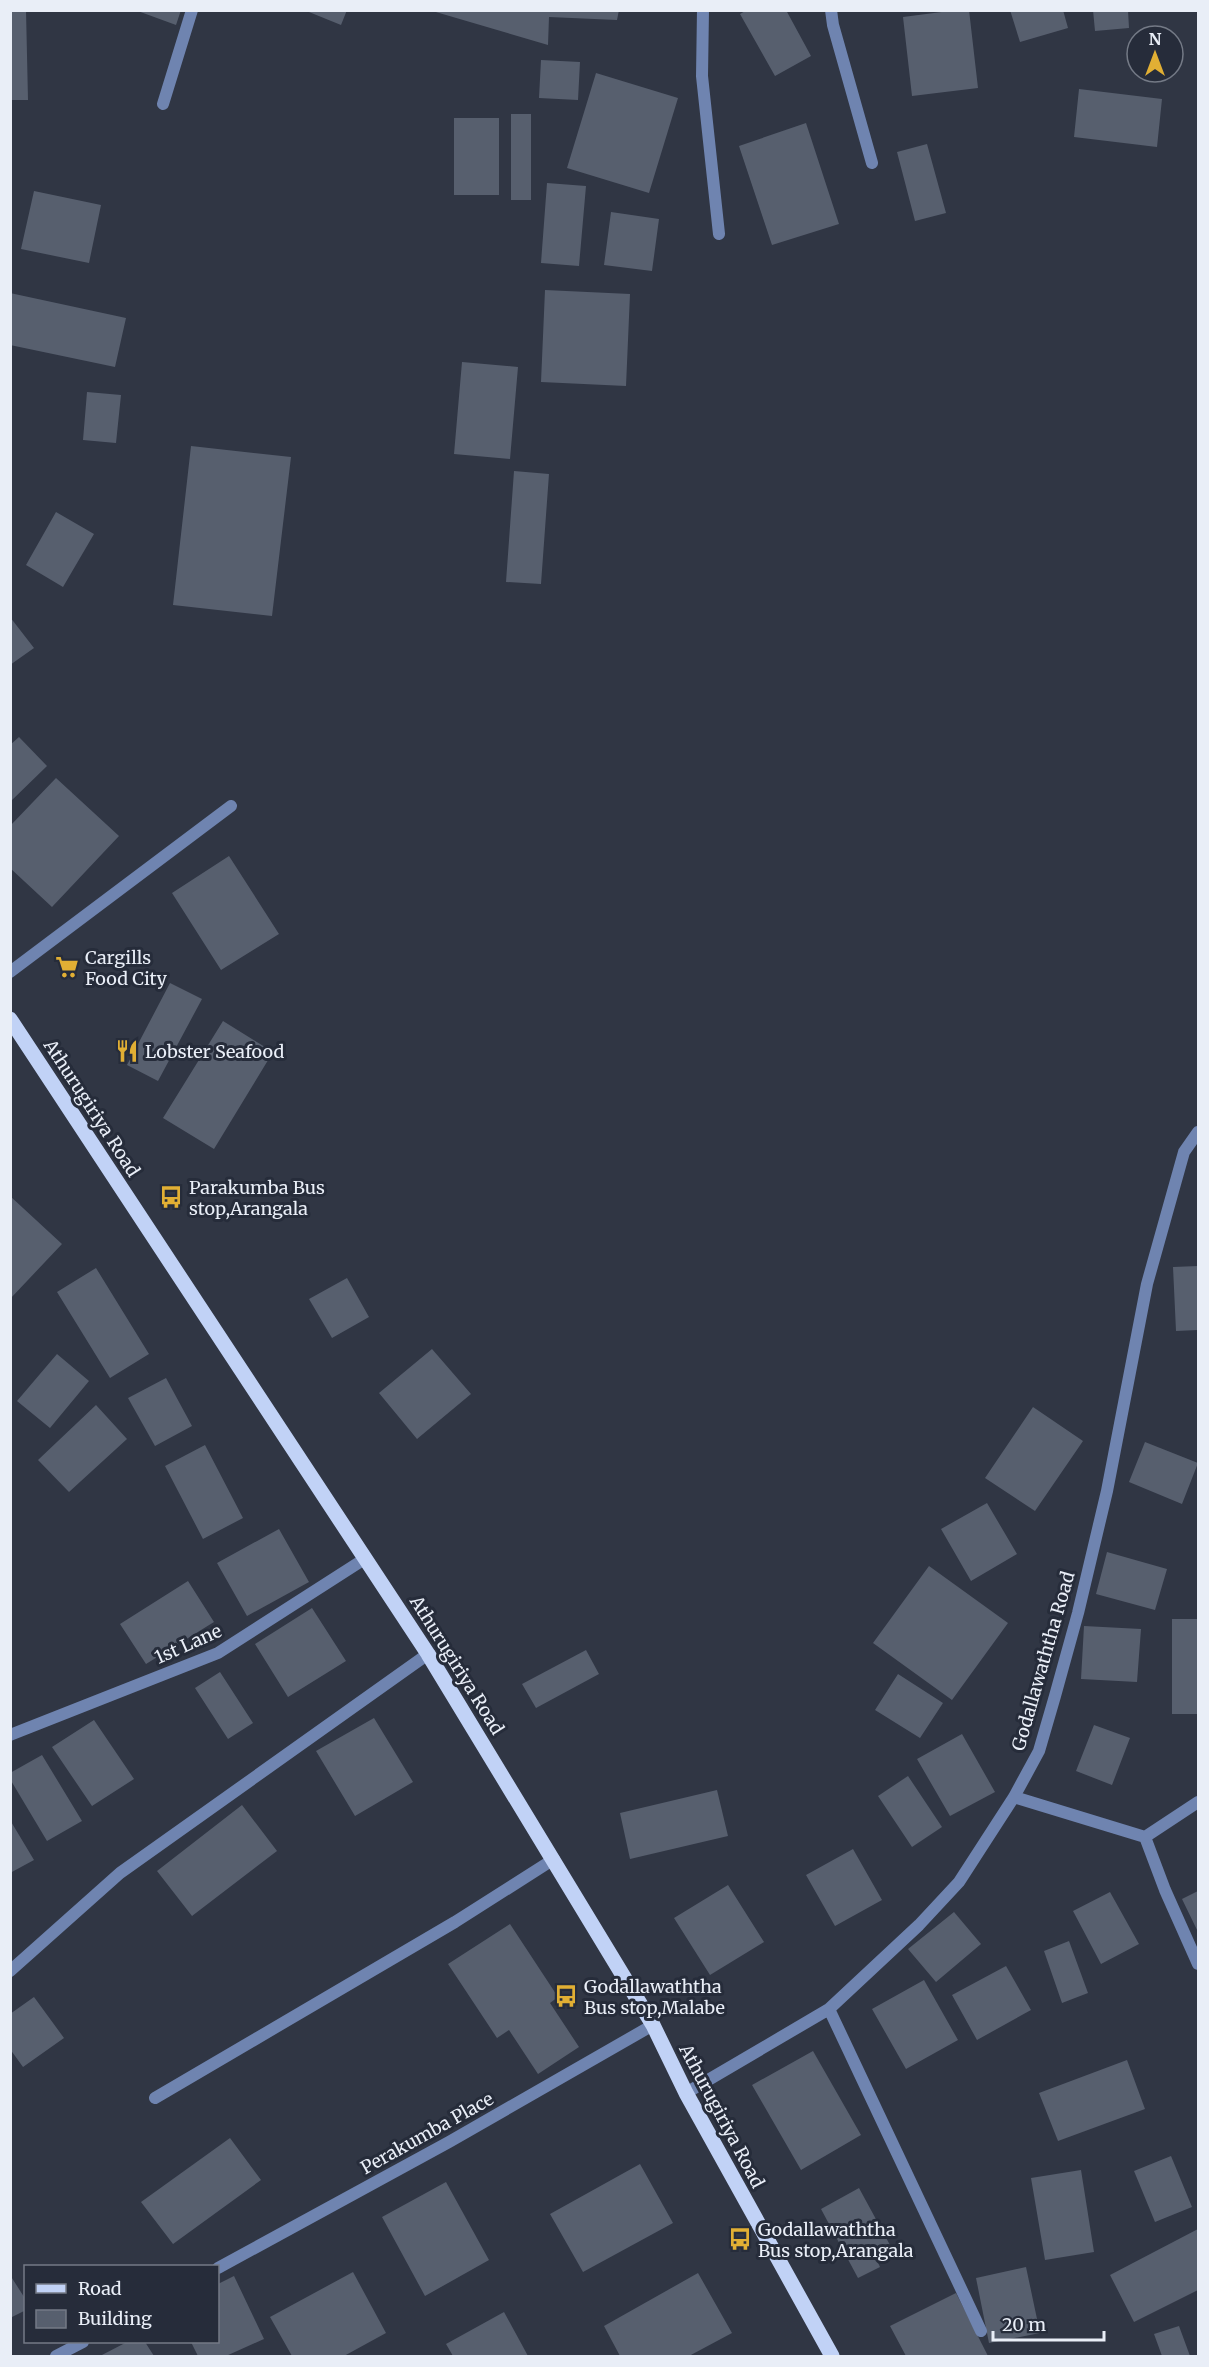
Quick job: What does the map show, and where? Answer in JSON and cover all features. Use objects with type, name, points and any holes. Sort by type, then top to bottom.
[{"type":"main road","name":"Athurugiriya Road","points":[[10,1018],[366,1558],[554,1859],[653,2025],[686,2093],[832,2356]]},
{"type":"street","points":[[163,104],[192,10]]},
{"type":"street","points":[[703,10],[702,76],[719,234]]},
{"type":"street","points":[[831,10],[833,25],[872,163]]},
{"type":"street","points":[[10,972],[231,806]]},
{"type":"street","name":"Godallawaththa Road","points":[[686,2093],[829,2009],[919,1925],[959,1882],[1014,1797],[1039,1751],[1078,1613],[1107,1491],[1147,1284],[1184,1152],[1198,1132]]},
{"type":"street","name":"1st Lane","points":[[10,1735],[218,1653],[366,1558]]},
{"type":"street","points":[[10,1971],[120,1873],[428,1654]]},
{"type":"street","points":[[1014,1797],[1145,1837]]},
{"type":"street","points":[[1145,1837],[1198,1802]]},
{"type":"street","points":[[1145,1837],[1165,1890],[1198,1964]]},
{"type":"street","points":[[155,2098],[455,1922],[554,1859]]},
{"type":"street","points":[[829,2009],[981,2331]]},
{"type":"street","name":"Perakumba Place","points":[[219,2267],[449,2142],[653,2025]]},
{"type":"street","points":[[56,2356],[81,2343]]},
{"type":"building","points":[[10,10],[26,10],[28,100],[10,100]]},
{"type":"building","points":[[135,10],[181,10],[176,25]]},
{"type":"building","points":[[309,10],[347,10],[341,25],[309,12]]},
{"type":"building","points":[[429,10],[619,10],[617,20],[549,17],[548,45]]},
{"type":"building","points":[[747,10],[786,10],[811,56],[775,76],[740,14]]},
{"type":"building","points":[[969,10],[978,88],[912,96],[903,17]]},
{"type":"building","points":[[1010,10],[1063,10],[1068,28],[1020,42]]},
{"type":"building","points":[[1093,10],[1128,10],[1129,24],[1125,24],[1125,28],[1095,31]]},
{"type":"building","points":[[541,60],[580,62],[578,100],[539,98]]},
{"type":"building","points":[[596,73],[678,98],[649,193],[567,168]]},
{"type":"building","points":[[1079,89],[1162,99],[1157,147],[1074,137]]},
{"type":"building","points":[[511,114],[531,114],[531,200],[511,200]]},
{"type":"building","points":[[454,118],[499,118],[499,195],[454,195]]},
{"type":"building","points":[[806,123],[839,224],[772,245],[739,146]]},
{"type":"building","points":[[927,144],[946,213],[915,221],[897,152]]},
{"type":"building","points":[[547,183],[586,186],[579,266],[541,263]]},
{"type":"building","points":[[34,191],[101,205],[89,263],[21,249]]},
{"type":"building","points":[[611,212],[659,219],[652,271],[604,265]]},
{"type":"building","points":[[545,290],[630,294],[626,386],[541,382]]},
{"type":"building","points":[[10,293],[126,318],[115,367],[10,345]]},
{"type":"building","points":[[462,362],[518,367],[510,459],[454,454]]},
{"type":"building","points":[[87,392],[121,395],[116,443],[83,440]]},
{"type":"building","points":[[191,446],[291,457],[272,616],[173,605]]},
{"type":"building","points":[[514,471],[549,474],[541,584],[506,582]]},
{"type":"building","points":[[56,512],[94,534],[63,587],[26,565]]},
{"type":"building","points":[[10,617],[34,648],[10,665]]},
{"type":"building","points":[[19,737],[47,766],[10,802],[10,745]]},
{"type":"building","points":[[56,778],[119,836],[52,907],[10,868],[10,826]]},
{"type":"building","points":[[229,856],[279,934],[221,970],[172,893]]},
{"type":"building","points":[[170,983],[202,999],[158,1081],[127,1065]]},
{"type":"building","points":[[223,1021],[273,1052],[214,1149],[163,1118]]},
{"type":"building","points":[[10,1196],[62,1244],[10,1299]]},
{"type":"building","points":[[1198,1266],[1198,1330],[1176,1331],[1173,1267]]},
{"type":"building","points":[[96,1268],[149,1354],[110,1378],[57,1292]]},
{"type":"building","points":[[347,1278],[369,1317],[332,1338],[309,1299]]},
{"type":"building","points":[[432,1349],[471,1394],[417,1439],[379,1393]]},
{"type":"building","points":[[57,1354],[89,1381],[50,1428],[17,1401]]},
{"type":"building","points":[[166,1378],[192,1426],[155,1446],[128,1398]]},
{"type":"building","points":[[96,1405],[127,1439],[69,1492],[38,1460]]},
{"type":"building","points":[[1033,1407],[1083,1441],[1035,1511],[985,1478]]},
{"type":"building","points":[[1145,1442],[1198,1463],[1182,1504],[1129,1482]]},
{"type":"building","points":[[205,1445],[243,1518],[203,1539],[165,1466]]},
{"type":"building","points":[[987,1503],[1017,1554],[971,1581],[941,1529]]},
{"type":"building","points":[[279,1529],[309,1582],[247,1616],[217,1563]]},
{"type":"building","points":[[1107,1552],[1167,1569],[1155,1610],[1096,1594]]},
{"type":"building","points":[[929,1566],[1008,1623],[952,1700],[873,1643]]},
{"type":"building","points":[[188,1581],[214,1622],[146,1664],[120,1624]]},
{"type":"building","points":[[312,1608],[346,1661],[288,1697],[255,1644]]},
{"type":"building","points":[[1172,1619],[1198,1619],[1198,1714],[1172,1714]]},
{"type":"building","points":[[1084,1626],[1141,1629],[1137,1682],[1081,1679]]},
{"type":"building","points":[[586,1650],[599,1674],[536,1708],[522,1684]]},
{"type":"building","points":[[220,1672],[253,1723],[228,1739],[195,1688]]},
{"type":"building","points":[[898,1674],[943,1703],[920,1738],[875,1710]]},
{"type":"building","points":[[374,1718],[413,1782],[355,1816],[316,1751]]},
{"type":"building","points":[[94,1720],[134,1779],[92,1806],[52,1747]]},
{"type":"building","points":[[1094,1725],[1130,1738],[1112,1785],[1076,1771]]},
{"type":"building","points":[[962,1734],[995,1792],[950,1816],[917,1759]]},
{"type":"building","points":[[42,1755],[82,1821],[47,1841],[10,1779],[10,1773]]},
{"type":"building","points":[[908,1776],[942,1827],[912,1847],[878,1796]]},
{"type":"building","points":[[717,1790],[728,1836],[630,1859],[620,1813]]},
{"type":"building","points":[[242,1805],[277,1851],[192,1916],[157,1871]]},
{"type":"building","points":[[10,1820],[34,1860],[10,1873]]},
{"type":"building","points":[[853,1849],[882,1900],[835,1926],[806,1875]]},
{"type":"building","points":[[728,1885],[764,1942],[710,1975],[674,1918]]},
{"type":"building","points":[[1198,1891],[1198,1932],[1182,1899]]},
{"type":"building","points":[[1110,1892],[1139,1944],[1101,1964],[1073,1911]]},
{"type":"building","points":[[954,1912],[981,1944],[936,1982],[908,1949]]},
{"type":"building","points":[[510,1924],[558,1997],[550,2003],[579,2047],[538,2074],[509,2030],[497,2038],[448,1964]]},
{"type":"building","points":[[1069,1941],[1088,1993],[1062,2003],[1044,1951]]},
{"type":"building","points":[[1006,1966],[1031,2010],[977,2040],[952,1995]]},
{"type":"building","points":[[924,1980],[958,2040],[906,2069],[872,2009]]},
{"type":"building","points":[[34,1997],[64,2038],[23,2067],[10,2049],[10,2014]]},
{"type":"building","points":[[813,2051],[861,2135],[801,2170],[752,2085]]},
{"type":"building","points":[[1127,2060],[1145,2109],[1058,2141],[1039,2093]]},
{"type":"building","points":[[230,2138],[261,2180],[173,2244],[141,2202]]},
{"type":"building","points":[[1171,2156],[1192,2207],[1155,2222],[1134,2171]]},
{"type":"building","points":[[640,2164],[673,2223],[583,2272],[550,2214]]},
{"type":"building","points":[[1081,2170],[1094,2252],[1045,2260],[1031,2178]]},
{"type":"building","points":[[446,2182],[489,2260],[425,2296],[382,2217]]},
{"type":"building","points":[[859,2188],[890,2245],[874,2254],[880,2267],[858,2278],[821,2209]]},
{"type":"building","points":[[1198,2229],[1198,2290],[1134,2322],[1110,2275]]},
{"type":"building","points":[[1026,2267],[1040,2333],[989,2343],[976,2278]]},
{"type":"building","points":[[353,2272],[386,2333],[344,2356],[292,2356],[270,2317]]},
{"type":"building","points":[[698,2273],[732,2333],[689,2356],[620,2356],[604,2326]]},
{"type":"building","points":[[10,2275],[24,2297],[24,2311],[10,2318]]},
{"type":"building","points":[[234,2276],[264,2339],[226,2356],[198,2356],[192,2343],[219,2343],[219,2284]]},
{"type":"building","points":[[956,2293],[988,2356],[906,2356],[890,2326]]},
{"type":"building","points":[[504,2312],[528,2356],[453,2356],[446,2344]]},
{"type":"building","points":[[1179,2326],[1190,2356],[1162,2356],[1154,2334]]},
{"type":"building","points":[[125,2343],[146,2343],[154,2356],[100,2356]]},
{"type":"place","name":"Cargills Food City","points":[[67,967]]},
{"type":"place","name":"Lobster Seafood","points":[[127,1051]]},
{"type":"place","name":"Parakumba Bus stop,Arangala","points":[[171,1197]]},
{"type":"place","name":"Godallawaththa Bus stop,Malabe","points":[[566,1996]]},
{"type":"place","name":"Godallawaththa Bus stop,Arangala","points":[[740,2239]]}]
